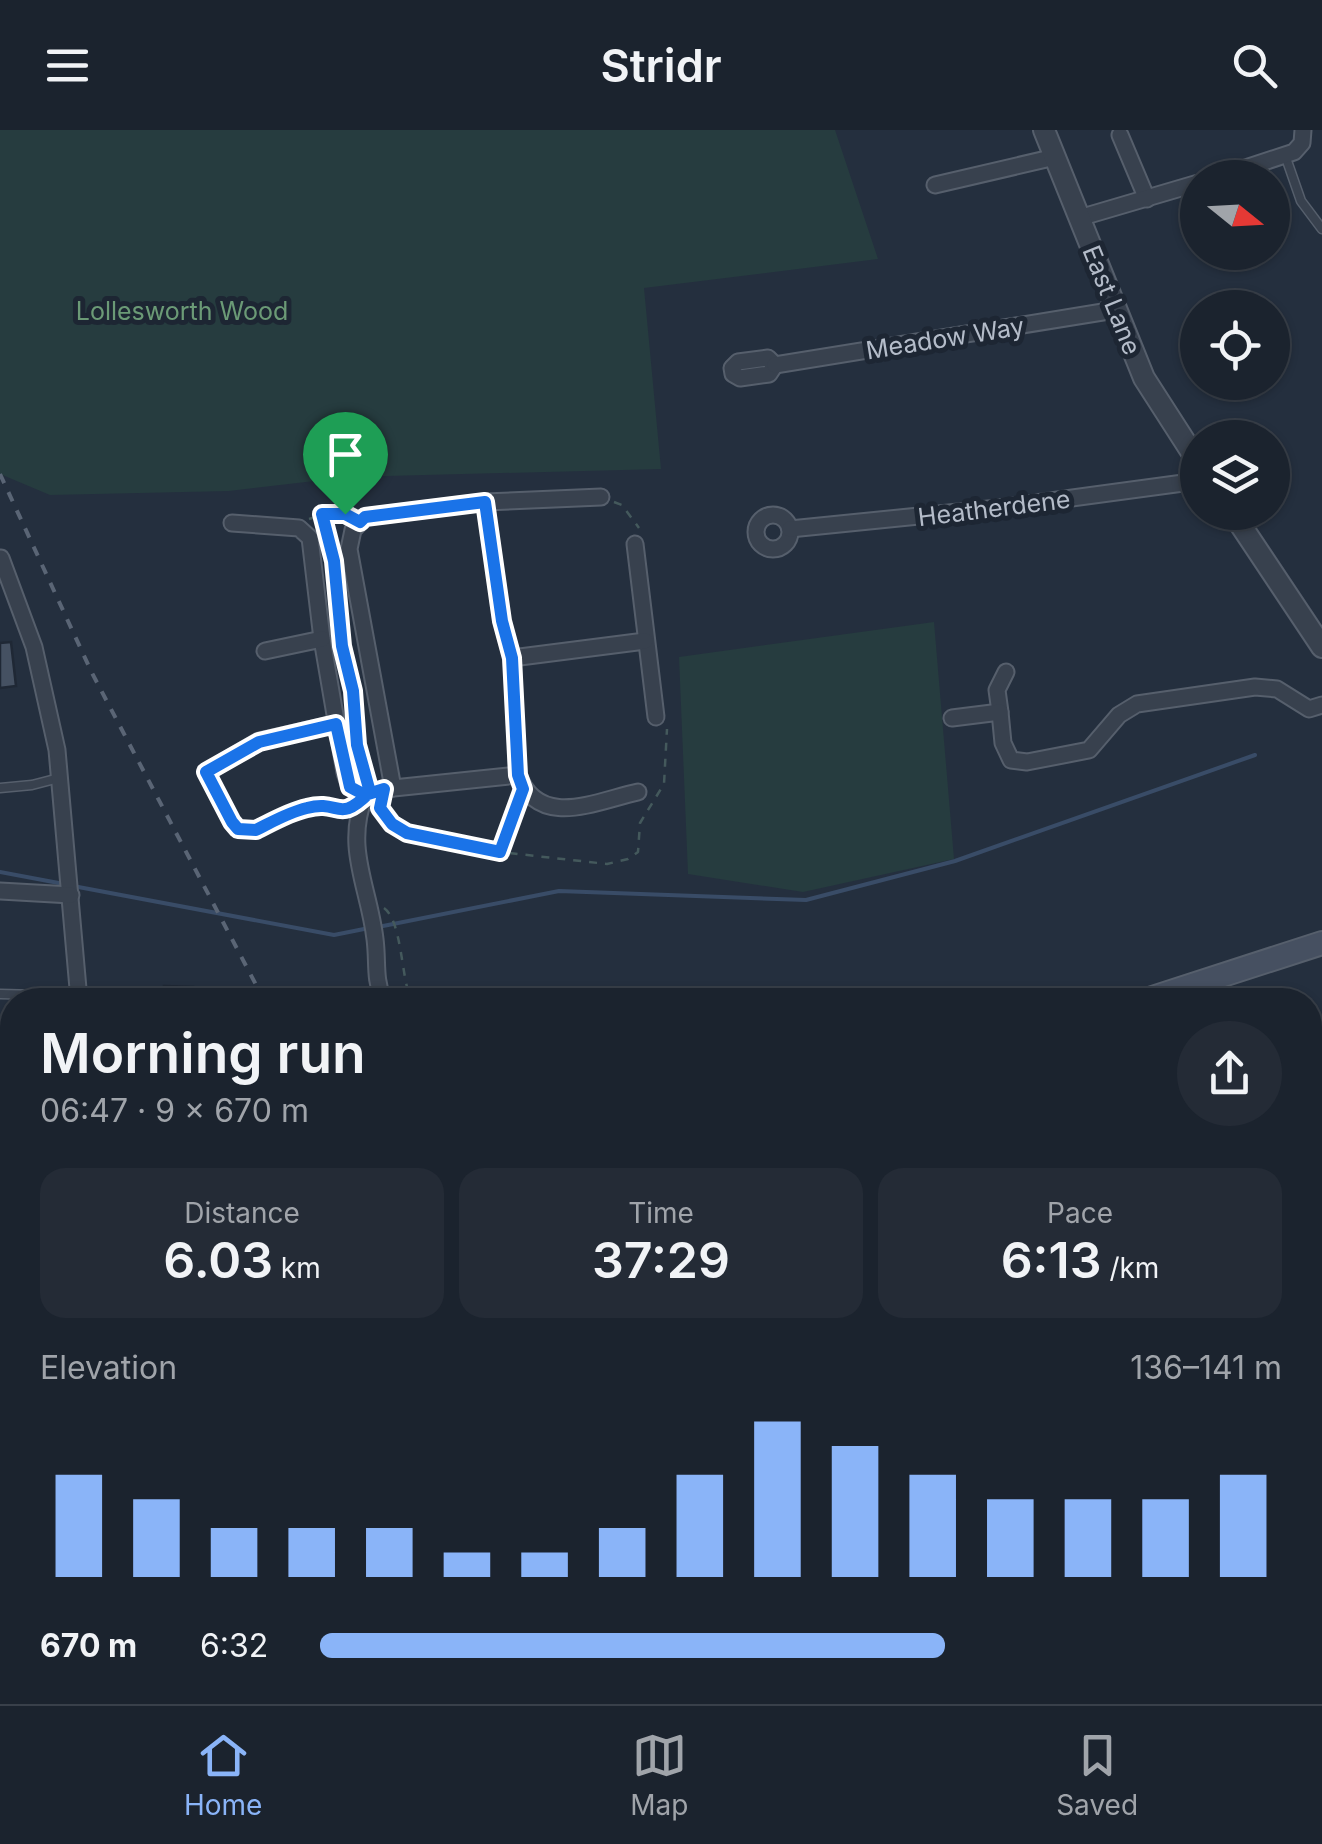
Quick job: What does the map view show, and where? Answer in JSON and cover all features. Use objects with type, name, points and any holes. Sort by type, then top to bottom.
[{"type":"main road","points":[[1183,988],[1322,943]]},
{"type":"street","name":"East Lane","points":[[1044,130],[1144,378],[1180,434]]},
{"type":"street","points":[[1270,160],[1299,148],[1303,130]]},
{"type":"street","points":[[1120,135],[1147,199]]},
{"type":"street","points":[[936,185],[1055,158]]},
{"type":"street","points":[[1080,218],[1180,189]]},
{"type":"street","name":"Meadow Way","points":[[775,366],[1115,310]]},
{"type":"street","name":"Heatherdene","points":[[790,529],[998,508],[1180,483]]},
{"type":"street","points":[[378,988],[371,918],[354,834],[375,792],[349,549],[353,530],[365,517],[485,502],[601,497]]},
{"type":"street","points":[[485,502],[502,621],[512,658],[520,782],[539,803],[565,810],[638,792]]},
{"type":"street","points":[[232,523],[287,526],[306,531],[313,544],[322,638],[350,787],[375,792],[520,782]]},
{"type":"street","points":[[1244,530],[1322,647]]},
{"type":"street","points":[[634,544],[656,717]]},
{"type":"street","points":[[0,558],[16,620],[34,647],[57,750],[78,988]]},
{"type":"street","points":[[265,652],[322,638]]},
{"type":"street","points":[[512,658],[645,642]]},
{"type":"street","points":[[1006,672],[997,690],[1006,753],[1018,762],[1089,750],[1118,715],[1138,704],[1255,687],[1277,690],[1309,708],[1322,705]]},
{"type":"street","points":[[952,718],[1000,712]]},
{"type":"street","points":[[206,772],[259,742],[336,724]]},
{"type":"street","points":[[0,891],[71,895]]},
{"type":"lane","points":[[1285,155],[1301,201],[1322,229]]},
{"type":"lane","points":[[0,788],[32,786],[60,778]]},
{"type":"path","points":[[287,526],[322,514],[345,514],[360,522]]},
{"type":"path","points":[[322,514],[334,561],[357,745],[380,808],[392,824],[407,833],[500,852],[607,864],[628,860],[638,852],[640,823],[664,784],[667,743]]},
{"type":"path","points":[[206,772],[238,829],[256,830],[309,807],[325,806],[341,812],[375,792]]},
{"type":"path","points":[[500,852],[520,782]]},
{"type":"path","points":[[391,914],[406,988]]},
{"type":"green space","name":"Lollesworth Wood","points":[[0,130],[835,130],[878,259],[644,288],[661,469],[349,477],[229,491],[50,495],[0,474]]},
{"type":"green space","points":[[934,622],[954,859],[803,892],[688,874],[679,657]]},
{"type":"building","points":[[11,642],[16,686],[0,688],[0,643]]},
{"type":"waterway","points":[[378,927],[559,891],[806,900],[955,861],[1255,755]]},
{"type":"waterway","points":[[0,872],[64,884]]},
{"type":"waterway","points":[[73,886],[334,935],[369,928]]},
{"type":"railway","points":[[0,474],[92,673],[258,988]]},
{"type":"route","points":[[345,514],[322,514],[334,561],[357,745],[370,792],[349,810],[309,807],[256,830],[238,829],[206,772],[259,742],[336,724],[350,787],[365,795],[370,792],[384,789],[380,808],[392,824],[407,833],[500,852],[523,789],[518,775],[512,658],[502,621],[485,502],[365,517],[360,522],[345,514]]}]
